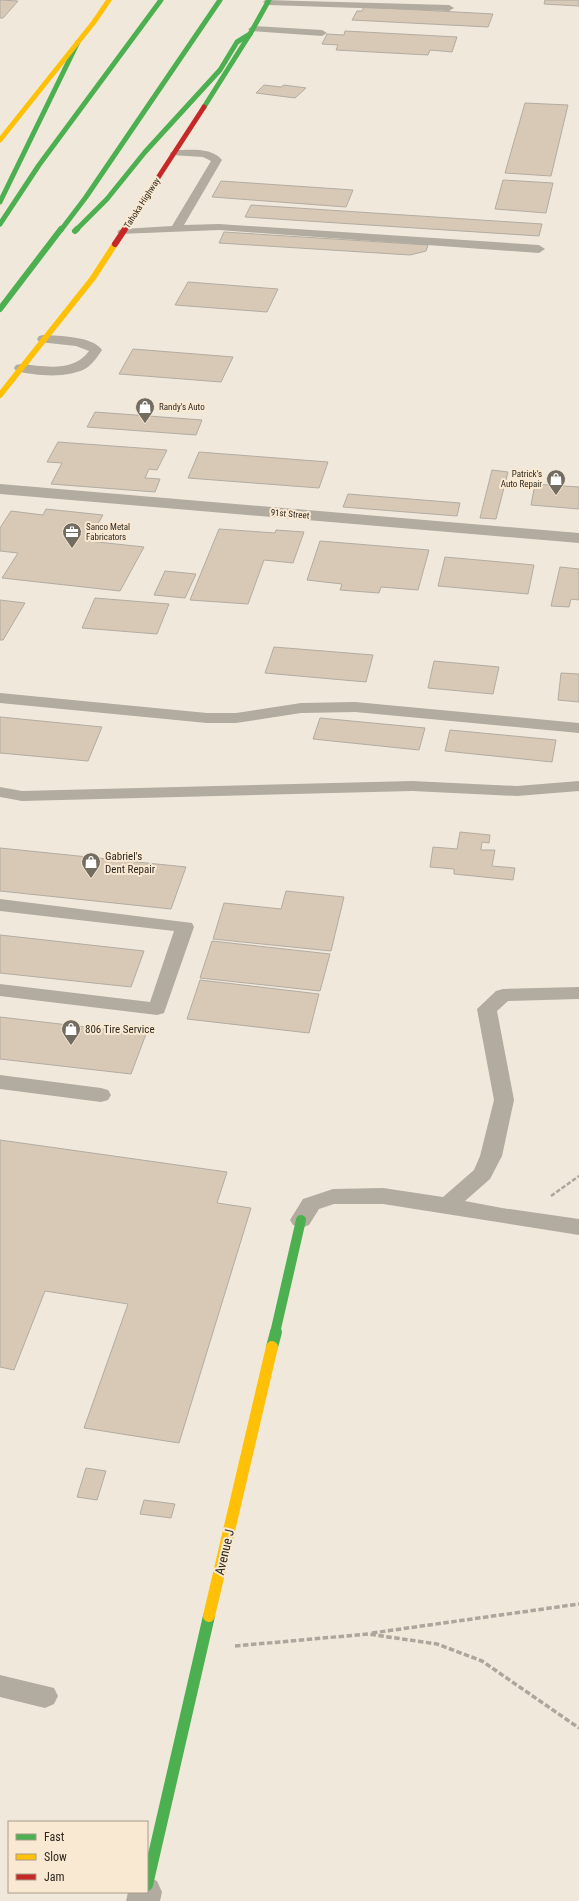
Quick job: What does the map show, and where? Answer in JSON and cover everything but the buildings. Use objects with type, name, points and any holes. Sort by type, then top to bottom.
[{"type":"main road","points":[[0,140],[78,42],[109,0]]},
{"type":"main road","points":[[0,224],[39,165],[161,0]]},
{"type":"main road","points":[[15,292],[86,198],[220,0]]},
{"type":"main road","name":"Tahoka Highway","points":[[0,395],[93,278],[175,153],[251,32],[268,1]]},
{"type":"main road","points":[[69,237],[107,199],[145,152],[220,70],[237,42],[251,32]]},
{"type":"main road","points":[[0,202],[78,42]]},
{"type":"main road","points":[[0,309],[58,248]]},
{"type":"main road","name":"Avenue J","points":[[148,1881],[301,1220]]},
{"type":"street","name":"91st Street","points":[[0,489],[579,538]]},
{"type":"lane","points":[[268,1],[449,8]]},
{"type":"lane","points":[[251,32],[322,33]]},
{"type":"lane","points":[[175,153],[205,155],[214,157],[217,160],[176,229]]},
{"type":"lane","points":[[123,232],[218,227],[538,249]]},
{"type":"lane","points":[[21,368],[64,371],[79,368],[92,358],[96,350],[79,342],[43,339]]},
{"type":"lane","points":[[0,698],[206,718],[236,718],[301,708],[355,707],[579,728]]},
{"type":"lane","points":[[0,792],[22,796],[412,786],[517,791],[579,786]]},
{"type":"lane","points":[[0,905],[185,927],[158,1009],[0,990]]},
{"type":"lane","points":[[447,1205],[482,1174],[491,1156],[504,1100],[487,1009],[503,995],[579,993]]},
{"type":"lane","points":[[0,1082],[101,1095]]},
{"type":"lane","points":[[301,1220],[311,1204],[333,1197],[383,1196],[579,1227]]},
{"type":"lane","points":[[0,1686],[45,1696]]},
{"type":"path","points":[[201,1649],[368,1634],[579,1604]]},
{"type":"path","points":[[368,1634],[438,1644],[482,1661],[579,1728]]},
{"type":"traffic: fast","points":[[0,224],[39,165],[161,0]]},
{"type":"traffic: fast","points":[[0,309],[86,197],[220,0]]},
{"type":"traffic: fast","points":[[204,107],[250,34],[269,0]]},
{"type":"traffic: fast","points":[[75,231],[107,199],[145,152],[220,70],[237,42],[250,34]]},
{"type":"traffic: fast","points":[[0,202],[78,42]]},
{"type":"traffic: fast","points":[[272,1347],[301,1220]]},
{"type":"traffic: fast","points":[[148,1881],[209,1616]]},
{"type":"traffic: slow","points":[[0,140],[94,22],[109,0]]},
{"type":"traffic: slow","points":[[0,395],[93,278],[115,244]]},
{"type":"traffic: slow","points":[[209,1616],[272,1347]]},
{"type":"traffic: jam","points":[[115,244],[204,107]]},
{"type":"place","name":"Randy's Auto","points":[[145,424]]},
{"type":"place","name":"Patrick's Auto Repair","points":[[556,496]]},
{"type":"place","name":"Sanco Metal Fabricators","points":[[72,549]]},
{"type":"place","name":"Gabriel's Dent Repair","points":[[91,879]]},
{"type":"place","name":"806 Tire Service","points":[[71,1046]]}]
